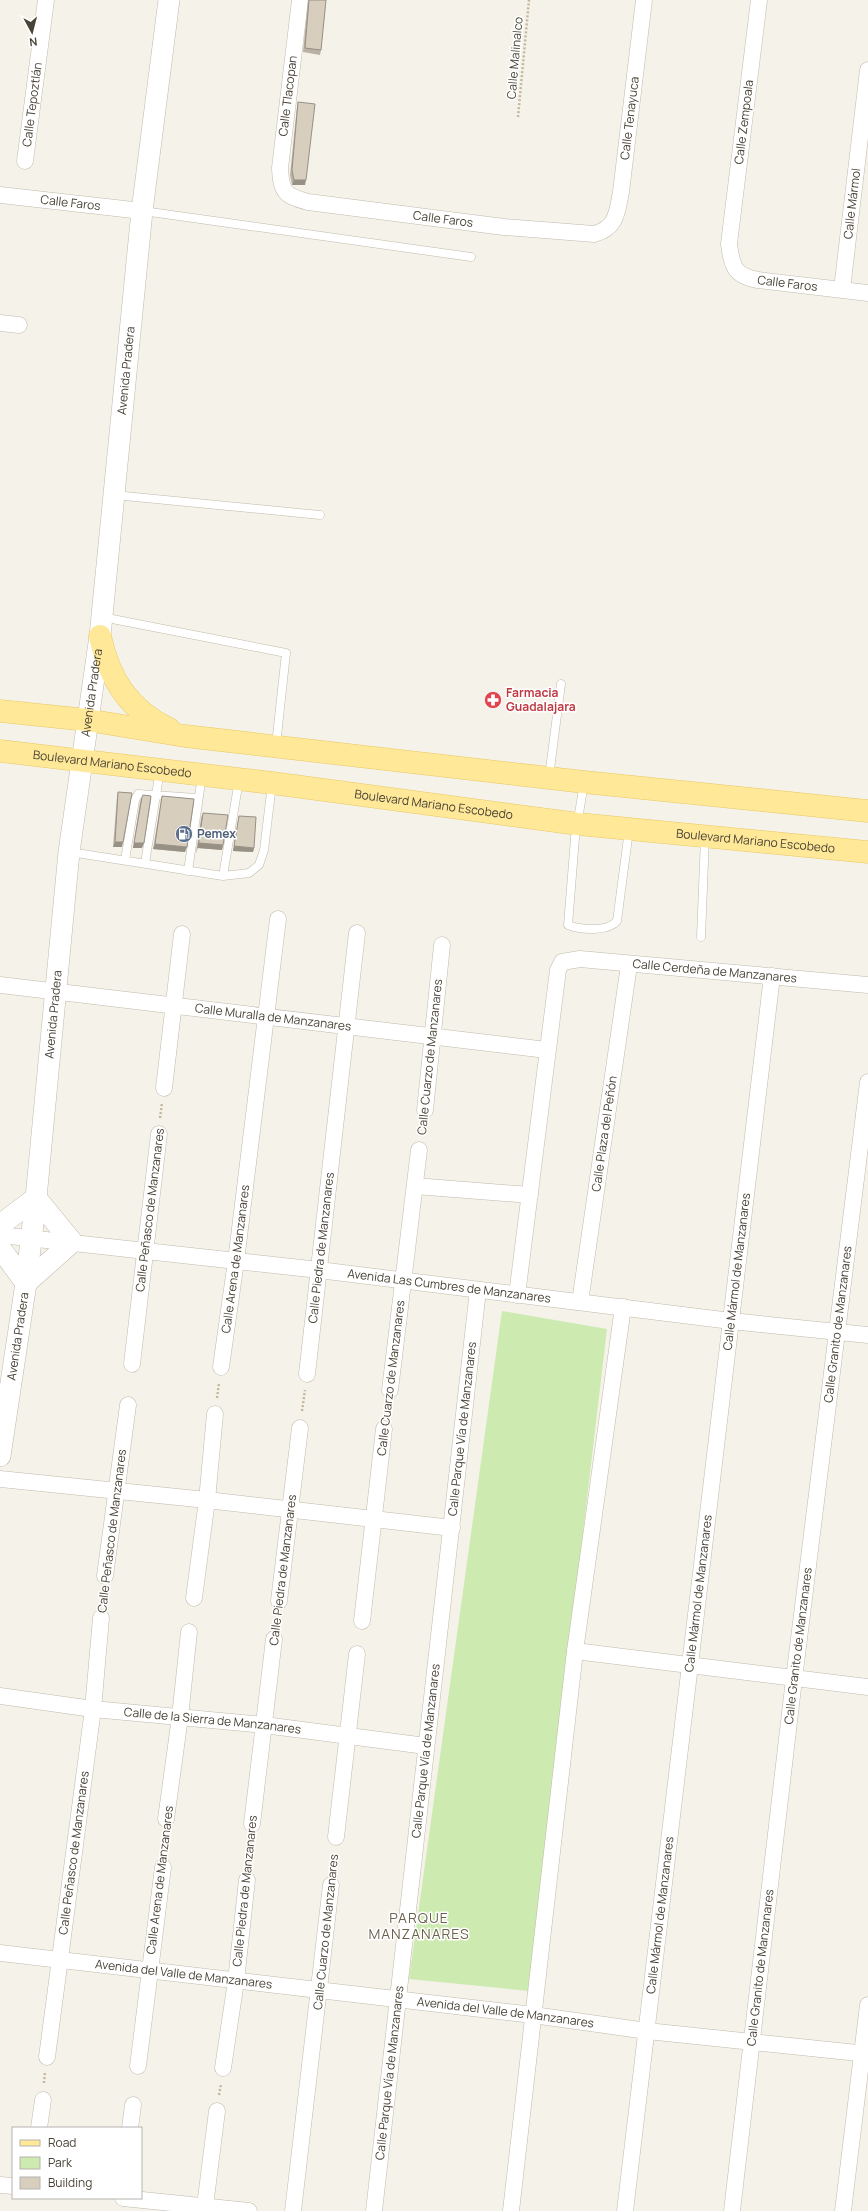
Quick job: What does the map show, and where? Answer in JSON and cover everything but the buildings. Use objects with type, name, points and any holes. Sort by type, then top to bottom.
[{"type":"main road","points":[[101,627],[110,668],[136,708],[154,722],[185,736]]},
{"type":"main road","points":[[0,711],[87,720],[185,736],[276,747],[584,782],[868,810]]},
{"type":"main road","name":"Boulevard Mariano Escobedo","points":[[0,751],[83,759],[578,824],[868,852]]},
{"type":"street","name":"Calle Tepoztlán","points":[[25,161],[46,0]]},
{"type":"street","name":"Avenida Pradera","points":[[0,1456],[26,1283],[36,1198],[69,852],[101,627],[142,211],[169,0]]},
{"type":"street","name":"Calle Tlacopan","points":[[284,192],[280,182],[280,168],[300,0]]},
{"type":"street","name":"Calle Tenayuca","points":[[604,231],[614,218],[621,192],[644,0]]},
{"type":"street","name":"Calle Zempoala","points":[[729,244],[759,0]]},
{"type":"street","name":"Calle Mármol","points":[[842,289],[868,70]]},
{"type":"street","name":"Calle Faros","points":[[284,192],[294,198],[308,202],[504,227],[581,234],[594,234],[604,231]]},
{"type":"street","name":"Calle Faros","points":[[0,195],[142,211]]},
{"type":"street","name":"Calle Faros","points":[[729,244],[735,270],[745,277],[868,293]]},
{"type":"street","points":[[0,323],[20,325]]},
{"type":"street","name":"Calle Arena de Manzanares","points":[[221,1367],[236,1261],[278,919]]},
{"type":"street","name":"Calle Piedra de Manzanares","points":[[307,1374],[320,1270],[345,1027],[357,933]]},
{"type":"street","points":[[164,1088],[182,934]]},
{"type":"street","name":"Calle Cuarzo de Manzanares","points":[[425,1110],[442,945]]},
{"type":"street","name":"Calle Cerdeña de Manzanares","points":[[547,1050],[558,970],[562,962],[580,959],[868,986]]},
{"type":"street","name":"Calle Plaza del Peñón","points":[[580,1302],[629,964]]},
{"type":"street","name":"Calle Mármol de Manzanares","points":[[625,2211],[772,976]]},
{"type":"street","name":"Calle Muralla de Manzanares","points":[[0,985],[547,1050]]},
{"type":"street","points":[[517,1295],[547,1050]]},
{"type":"street","name":"Calle Granito de Manzanares","points":[[732,2211],[754,2042],[794,1679],[868,1082]]},
{"type":"street","name":"Calle Peñasco de Manzanares","points":[[132,1364],[158,1134]]},
{"type":"street","name":"Calle Cuarzo de Manzanares","points":[[390,1390],[402,1281],[420,1150]]},
{"type":"street","points":[[415,1186],[530,1195]]},
{"type":"street","points":[[0,1225],[36,1198],[72,1242],[26,1283],[0,1248]]},
{"type":"street","name":"Avenida Las Cumbres de Manzanares","points":[[0,1235],[320,1270],[731,1321],[868,1335]]},
{"type":"street","name":"Calle Parque Vía de Manzanares","points":[[374,2211],[478,1290]]},
{"type":"street","points":[[511,2211],[532,2015],[575,1651],[623,1307]]},
{"type":"street","name":"Calle Peñasco de Manzanares","points":[[105,1576],[128,1405]]},
{"type":"street","points":[[194,1598],[207,1500],[215,1414]]},
{"type":"street","name":"Calle Piedra de Manzanares","points":[[279,1601],[300,1428]]},
{"type":"street","name":"Calle Cuarzo de Manzanares","points":[[362,1621],[384,1429]]},
{"type":"street","points":[[0,1479],[117,1490],[452,1528]]},
{"type":"street","name":"Calle Peñasco de Manzanares","points":[[47,2056],[58,1960],[93,1709],[102,1618]]},
{"type":"street","name":"Calle Arena de Manzanares","points":[[166,1819],[180,1717],[189,1632]]},
{"type":"street","name":"Calle Piedra de Manzanares","points":[[252,1824],[274,1639]]},
{"type":"street","points":[[575,1651],[868,1687]]},
{"type":"street","name":"Calle Cuarzo de Manzanares","points":[[336,1837],[346,1736],[357,1654]]},
{"type":"street","name":"Calle de la Sierra de Manzanares","points":[[0,1696],[93,1709],[264,1725],[426,1746]]},
{"type":"street","name":"Calle Arena de Manzanares","points":[[138,2066],[163,1867]]},
{"type":"street","name":"Calle Piedra de Manzanares","points":[[223,2068],[236,1981],[247,1880]]},
{"type":"street","name":"Calle Cuarzo de Manzanares","points":[[293,2211],[320,1991],[331,1885]]},
{"type":"street","name":"Avenida del Valle de Manzanares","points":[[0,1953],[532,2015],[647,2031],[865,2053]]},
{"type":"street","points":[[843,2211],[865,2053],[868,2005]]},
{"type":"street","points":[[39,2127],[42,2100]]},
{"type":"street","points":[[130,2127],[133,2105]]},
{"type":"street","points":[[205,2206],[216,2111]]},
{"type":"street","points":[[0,2185],[12,2186]]},
{"type":"street","points":[[133,2199],[249,2211]]},
{"type":"lane","points":[[142,211],[471,257]]},
{"type":"lane","points":[[113,495],[320,515]]},
{"type":"lane","points":[[101,627],[283,651],[287,656],[276,747]]},
{"type":"lane","points":[[549,778],[561,684]]},
{"type":"lane","points":[[145,863],[160,770]]},
{"type":"lane","points":[[188,871],[197,798],[202,775]]},
{"type":"lane","points":[[223,876],[239,779]]},
{"type":"lane","points":[[584,782],[578,824],[568,925],[574,927],[607,928],[613,926],[617,921],[625,846],[629,829]]},
{"type":"lane","points":[[69,852],[223,876],[249,873],[259,865],[264,850],[272,783]]},
{"type":"lane","points":[[125,860],[135,800],[138,794],[156,794],[197,798]]},
{"type":"lane","points":[[701,937],[705,836]]},
{"type":"path","name":"Calle Malinalco","points":[[518,117],[529,0]]},
{"type":"path","name":"Calle Peñasco de Manzanares","points":[[158,1134],[164,1088]]},
{"type":"path","points":[[215,1414],[221,1367]]},
{"type":"path","points":[[300,1428],[307,1374]]},
{"type":"path","name":"Calle Arena de Manzanares","points":[[163,1867],[166,1819]]},
{"type":"path","name":"Calle Piedra de Manzanares","points":[[247,1880],[252,1824]]},
{"type":"path","name":"Calle Cuarzo de Manzanares","points":[[331,1885],[336,1837]]},
{"type":"path","points":[[42,2100],[47,2056]]},
{"type":"path","points":[[216,2111],[223,2068]]},
{"type":"green space","name":"PARQUE MANZANARES","points":[[502,1311],[607,1329],[529,1991],[409,1979]]},
{"type":"place","name":"Farmacia Guadalajara","points":[[493,700]]},
{"type":"place","name":"Pemex","points":[[184,834]]},
{"type":"district","name":"PARQUE MANZANARES","points":[[419,1926]]}]
